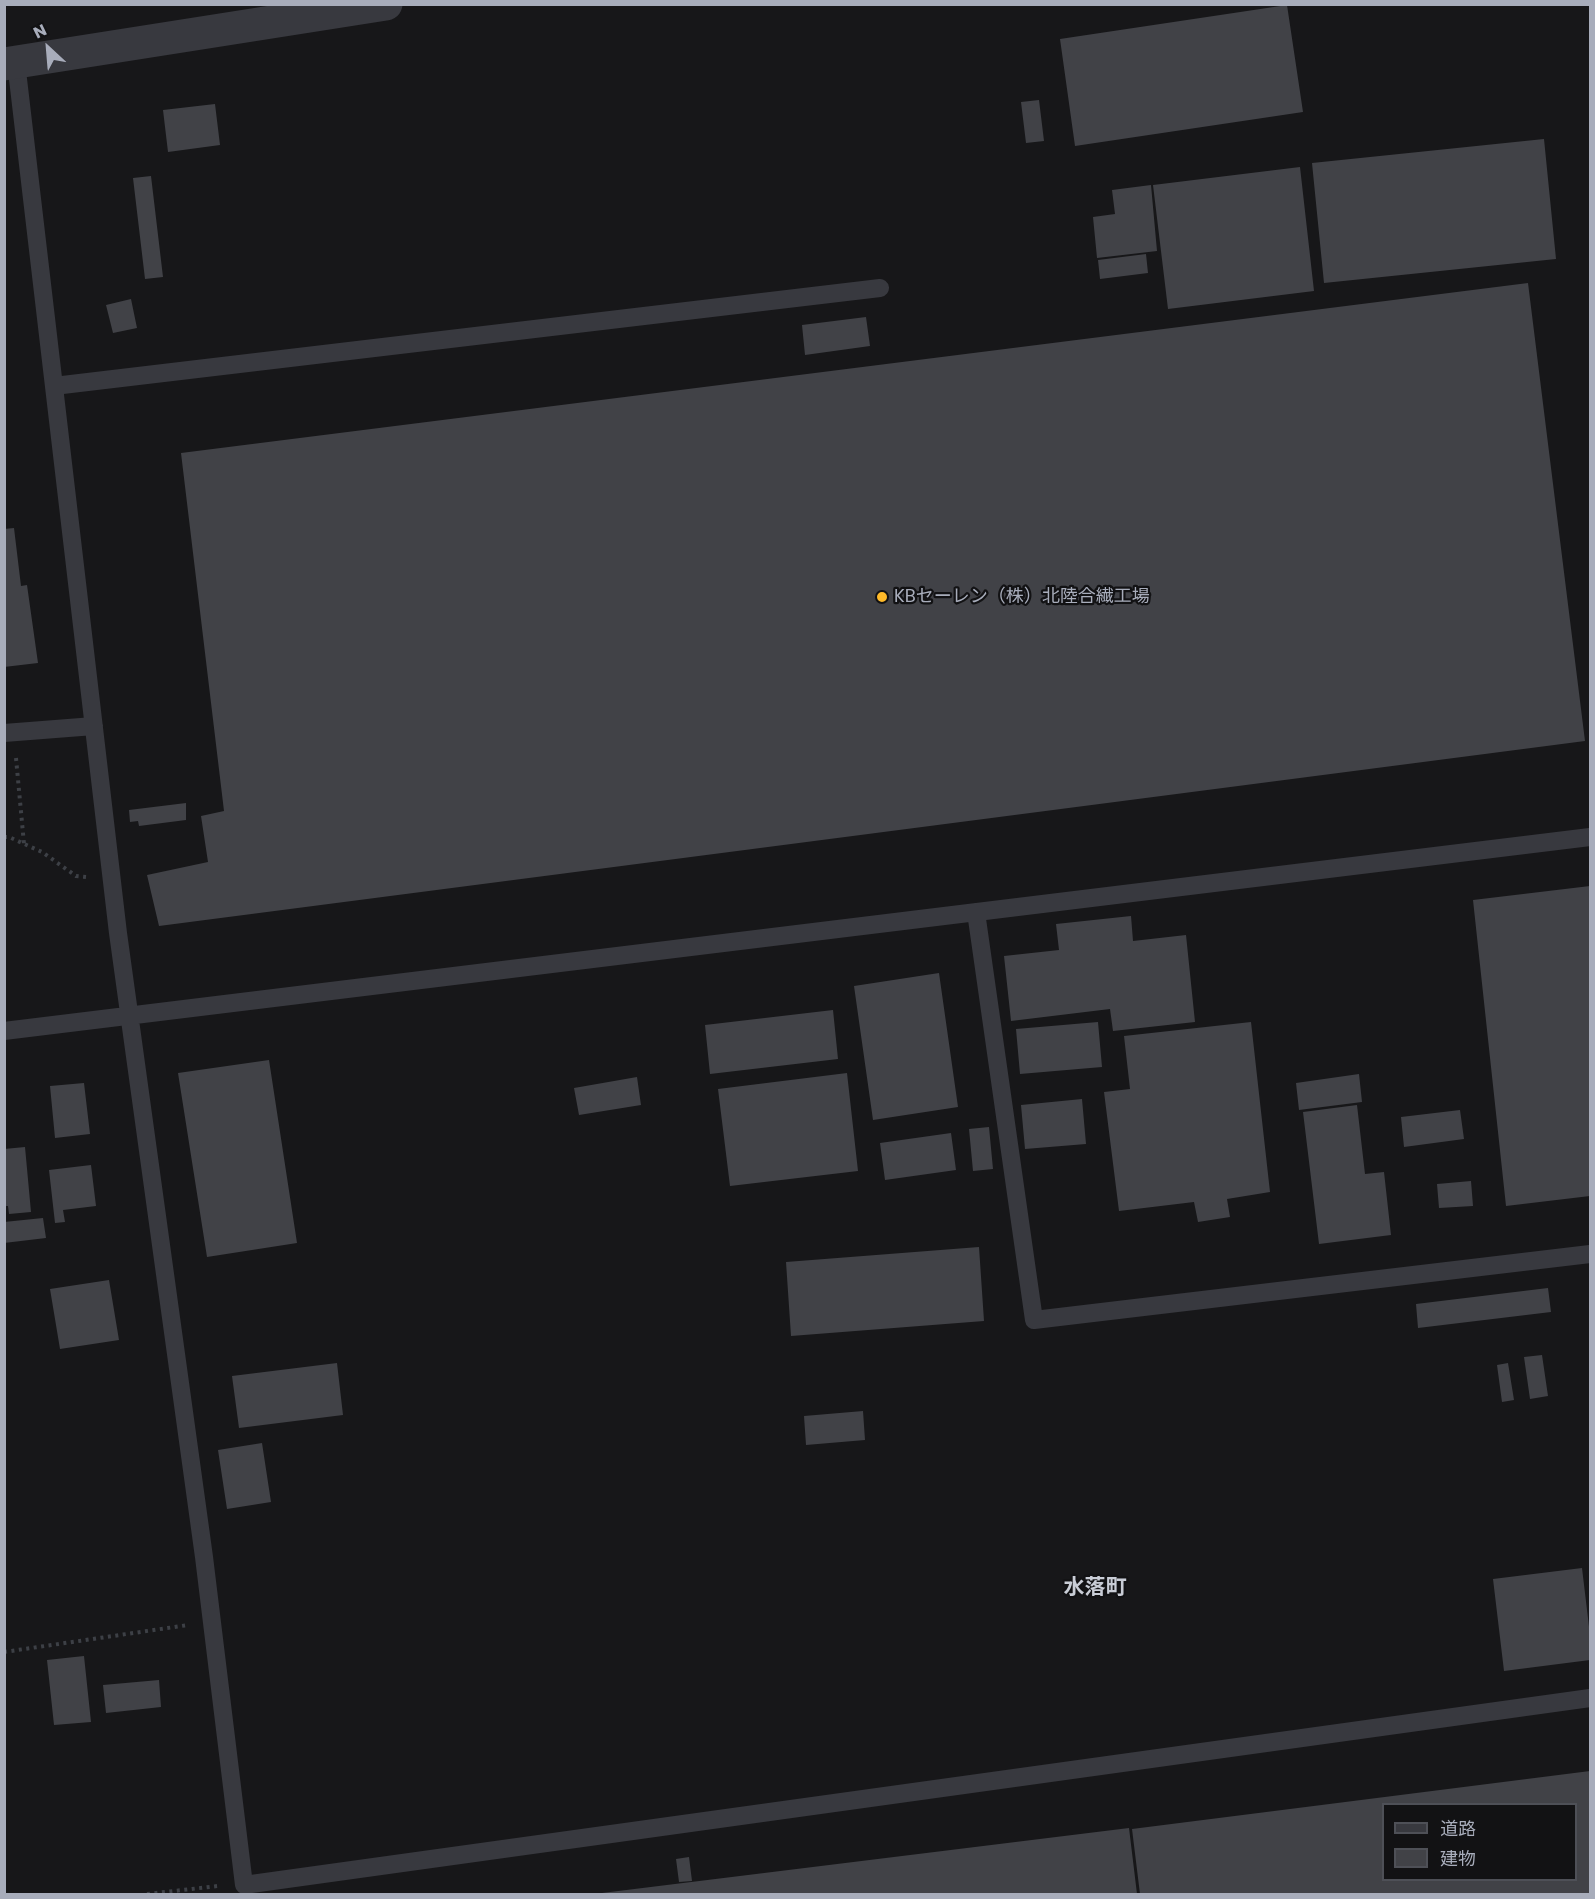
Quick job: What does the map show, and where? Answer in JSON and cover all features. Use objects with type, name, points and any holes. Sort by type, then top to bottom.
[{"type":"street","points":[[10,63],[199,19],[386,4]]},
{"type":"lane","points":[[10,63],[54,386],[129,1016],[212,1622],[244,1886],[1590,1698]]},
{"type":"lane","points":[[54,386],[880,288]]},
{"type":"lane","points":[[9,733],[94,726]]},
{"type":"lane","points":[[4,1031],[1590,837]]},
{"type":"lane","points":[[976,912],[1034,1320],[1590,1254]]},
{"type":"path","points":[[9,733],[24,844]]},
{"type":"path","points":[[4,837],[42,852],[76,876],[112,880]]},
{"type":"path","points":[[4,1652],[212,1622]]},
{"type":"path","points":[[147,1894],[224,1885],[244,1886]]},
{"type":"building","points":[[1287,5],[1303,112],[1075,146],[1060,39]]},
{"type":"building","points":[[1039,100],[1044,141],[1026,143],[1021,102]]},
{"type":"building","points":[[215,104],[220,145],[168,152],[163,110]]},
{"type":"building","points":[[1544,139],[1556,259],[1324,283],[1312,163]]},
{"type":"building","points":[[1300,167],[1314,291],[1168,309],[1153,185]]},
{"type":"building","points":[[151,176],[163,277],[145,279],[133,178]]},
{"type":"building","points":[[1151,185],[1157,251],[1097,258],[1093,217],[1115,214],[1112,190]]},
{"type":"building","points":[[1146,254],[1148,273],[1100,279],[1098,260]]},
{"type":"building","name":"KBセーレン（株）北陸合繊工場","points":[[1528,283],[1585,741],[159,926],[147,875],[208,862],[201,816],[224,811],[181,453]]},
{"type":"building","points":[[131,299],[137,328],[113,333],[106,305]]},
{"type":"building","points":[[866,317],[870,346],[805,355],[802,325]]},
{"type":"building","points":[[14,528],[21,586],[27,585],[38,663],[4,667],[4,529]]},
{"type":"building","points":[[186,803],[186,820],[139,826],[138,821],[130,822],[129,810]]},
{"type":"building","points":[[1590,886],[1590,1196],[1506,1206],[1473,900]]},
{"type":"building","points":[[1131,916],[1133,941],[1186,935],[1195,1022],[1113,1031],[1110,1009],[1011,1021],[1004,956],[1059,950],[1056,924]]},
{"type":"building","points":[[939,973],[958,1107],[873,1120],[854,986]]},
{"type":"building","points":[[833,1010],[838,1059],[710,1074],[705,1025]]},
{"type":"building","points":[[1098,1022],[1102,1067],[1020,1074],[1016,1029]]},
{"type":"building","points":[[1251,1022],[1270,1192],[1227,1199],[1230,1217],[1198,1222],[1194,1202],[1119,1211],[1104,1092],[1130,1089],[1124,1036]]},
{"type":"building","points":[[269,1060],[297,1243],[207,1257],[178,1073]]},
{"type":"building","points":[[847,1073],[858,1171],[730,1186],[718,1089]]},
{"type":"building","points":[[1359,1074],[1362,1102],[1299,1110],[1296,1083]]},
{"type":"building","points":[[637,1077],[641,1105],[579,1115],[574,1088]]},
{"type":"building","points":[[84,1083],[90,1134],[55,1138],[50,1086]]},
{"type":"building","points":[[1082,1099],[1086,1144],[1025,1149],[1021,1105]]},
{"type":"building","points":[[1357,1105],[1365,1174],[1384,1172],[1391,1235],[1319,1244],[1303,1112]]},
{"type":"building","points":[[1460,1110],[1464,1139],[1404,1147],[1401,1117]]},
{"type":"building","points":[[989,1127],[993,1169],[973,1171],[969,1129]]},
{"type":"building","points":[[951,1133],[956,1170],[885,1180],[880,1143]]},
{"type":"building","points":[[25,1147],[31,1212],[9,1214],[8,1206],[4,1206],[4,1149]]},
{"type":"building","points":[[91,1165],[96,1206],[63,1210],[65,1222],[55,1223],[49,1170]]},
{"type":"building","points":[[1471,1181],[1473,1206],[1439,1208],[1437,1184]]},
{"type":"building","points":[[43,1218],[46,1238],[4,1243],[4,1222]]},
{"type":"building","points":[[979,1247],[984,1321],[791,1336],[786,1262]]},
{"type":"building","points":[[109,1280],[119,1340],[60,1349],[50,1289]]},
{"type":"building","points":[[1548,1288],[1551,1312],[1418,1328],[1416,1304]]},
{"type":"building","points":[[1542,1355],[1548,1396],[1530,1399],[1524,1357]]},
{"type":"building","points":[[337,1363],[343,1415],[239,1428],[232,1376]]},
{"type":"building","points":[[1508,1363],[1514,1400],[1502,1402],[1497,1365]]},
{"type":"building","points":[[863,1411],[865,1440],[806,1445],[804,1416]]},
{"type":"building","points":[[262,1443],[271,1502],[227,1509],[218,1450]]},
{"type":"building","points":[[1582,1568],[1590,1635],[1590,1660],[1504,1671],[1493,1579]]},
{"type":"building","points":[[84,1656],[91,1722],[54,1725],[47,1660]]},
{"type":"building","points":[[159,1680],[161,1707],[106,1713],[103,1685]]},
{"type":"building","points":[[1590,1771],[1590,1894],[1140,1894],[1132,1829]]},
{"type":"building","points":[[1129,1828],[1137,1894],[602,1894],[602,1893]]},
{"type":"building","points":[[689,1857],[692,1881],[679,1882],[676,1859]]},
{"type":"place","name":"KBセーレン（株）北陸合繊工場","points":[[882,597]]},
{"type":"district","name":"水落町","points":[[1095,1589]]}]
